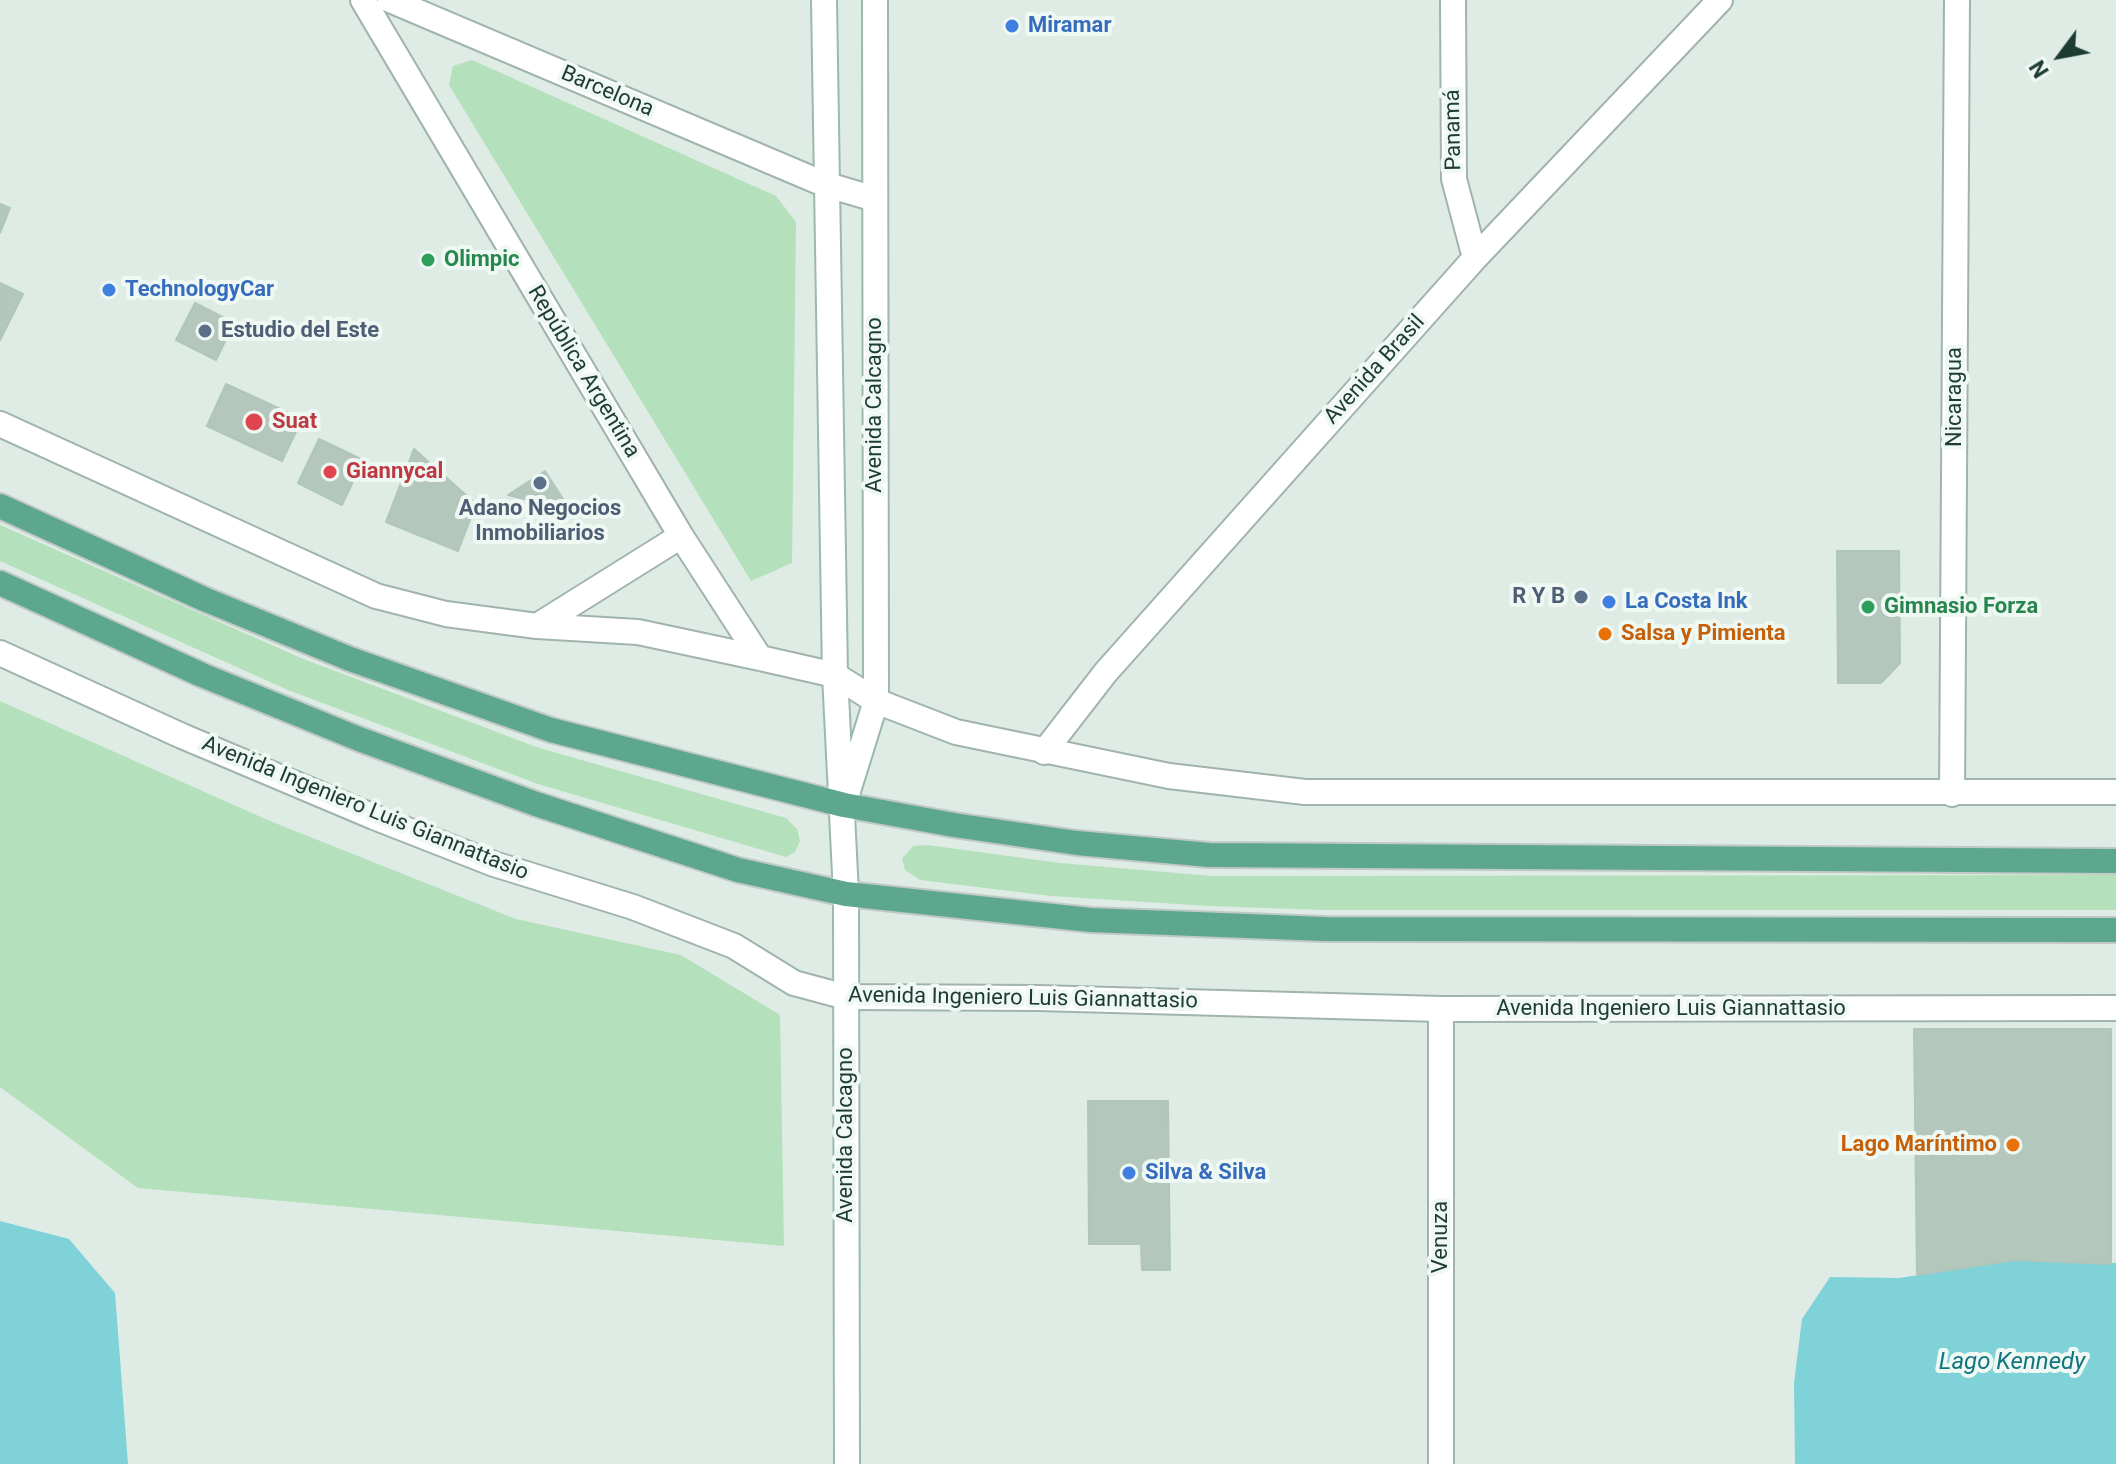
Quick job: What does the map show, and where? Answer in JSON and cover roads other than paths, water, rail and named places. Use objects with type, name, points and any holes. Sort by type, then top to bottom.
[{"type":"main road","points":[[0,506],[204,599],[350,659],[551,730],[844,805],[1077,843],[1209,855],[2116,861]]},
{"type":"main road","points":[[0,583],[202,675],[477,783],[738,870],[846,894],[1091,920],[1325,929],[2116,930]]},
{"type":"street","name":"República Argentina","points":[[363,0],[681,536],[760,658]]},
{"type":"street","name":"Barcelona","points":[[390,0],[824,184],[875,199]]},
{"type":"street","name":"Avenida Calcagno","points":[[824,0],[824,184],[835,675],[844,805],[846,894],[847,1464]]},
{"type":"street","name":"Avenida Calcagno","points":[[844,805],[876,701],[875,0]]},
{"type":"street","name":"Panamá","points":[[1453,0],[1454,179],[1475,258]]},
{"type":"street","name":"Avenida Brasil","points":[[1044,752],[1106,672],[1475,258],[1720,0]]},
{"type":"street","name":"Nicaragua","points":[[1952,794],[1957,0]]},
{"type":"street","points":[[0,424],[376,596],[446,614],[537,626],[638,632],[835,675],[876,701],[956,732],[1169,776],[1305,792],[2116,792]]},
{"type":"street","points":[[537,626],[681,536]]},
{"type":"street","name":"Avenida Ingeniero Luis Giannattasio","points":[[0,653],[182,736],[374,817],[494,864],[633,907],[734,946],[794,983],[846,997],[1038,998],[1441,1009],[2116,1008]]},
{"type":"street","name":"Venuza","points":[[1441,1009],[1441,1464]]},
{"type":"water","points":[[0,1221],[69,1239],[115,1293],[128,1464],[0,1464]]},
{"type":"water","name":"Lago Kennedy","points":[[2015,1260],[2116,1263],[2116,1464],[1795,1464],[1794,1383],[1802,1319],[1830,1277],[1899,1278]]},
{"type":"place","name":"Miramar","points":[[1012,26]]},
{"type":"place","name":"Olimpic","points":[[428,260]]},
{"type":"place","name":"TechnologyCar","points":[[109,290]]},
{"type":"place","name":"Estudio del Este","points":[[205,331]]},
{"type":"place","name":"Suat","points":[[254,422]]},
{"type":"place","name":"Giannycal","points":[[330,472]]},
{"type":"place","name":"Adano Negocios Inmobiliarios","points":[[540,483]]},
{"type":"place","name":"R Y B","points":[[1581,597]]},
{"type":"place","name":"La Costa Ink","points":[[1609,602]]},
{"type":"place","name":"Gimnasio Forza","points":[[1868,607]]},
{"type":"place","name":"Salsa y Pimienta","points":[[1605,634]]},
{"type":"place","name":"Lago Maríntimo","points":[[2013,1145]]},
{"type":"place","name":"Silva & Silva","points":[[1129,1173]]}]
